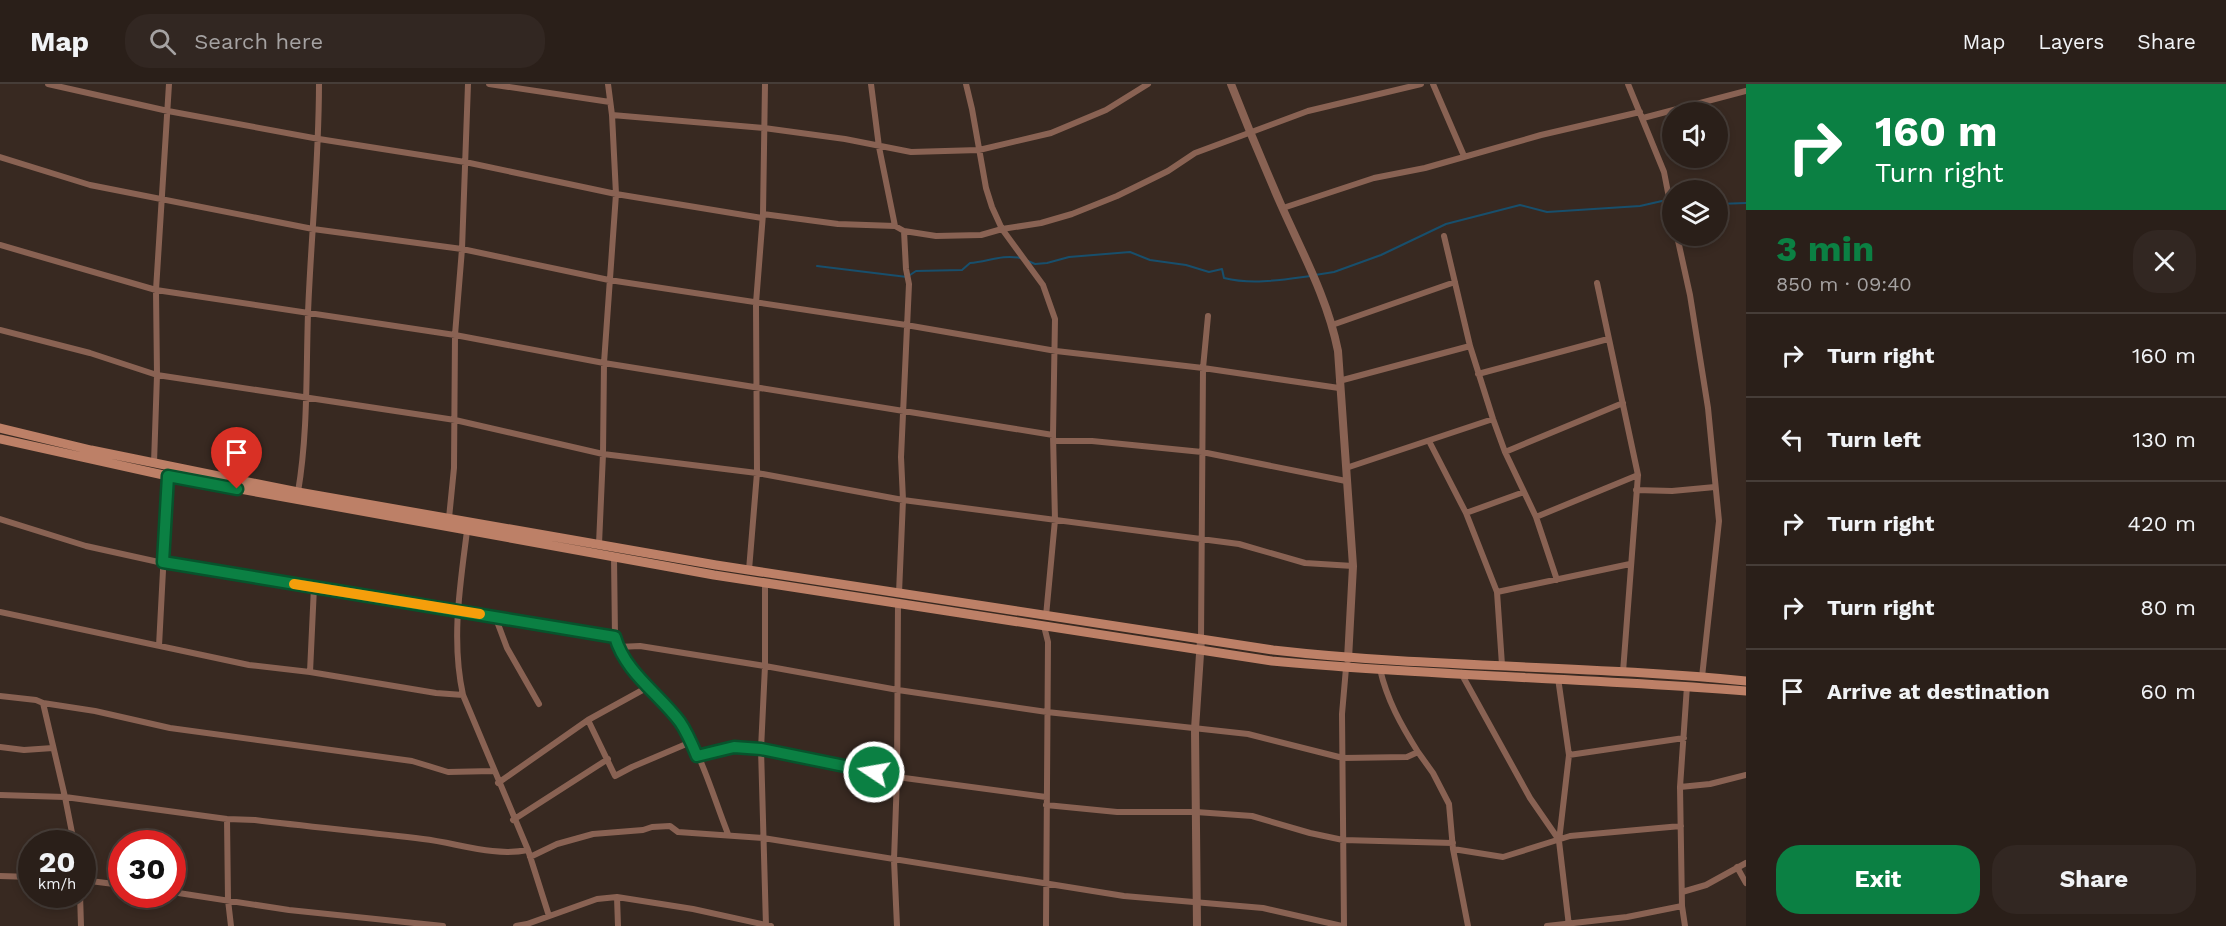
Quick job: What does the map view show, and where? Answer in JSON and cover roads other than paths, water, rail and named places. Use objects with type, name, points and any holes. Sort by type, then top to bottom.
[{"type":"main road","points":[[0,428],[154,463],[298,492],[899,598],[1200,644],[1273,650],[1380,669],[1502,665],[1702,676],[1746,681]]},
{"type":"main road","points":[[0,439],[168,476],[614,557],[765,583],[899,598]]},
{"type":"main road","points":[[1347,663],[1428,667],[1461,673],[1746,691]]},
{"type":"street","points":[[48,84],[168,111],[319,140],[465,162],[616,194],[762,216],[838,224],[895,226],[904,231],[963,237],[1041,223],[1072,214],[1117,196],[1168,171],[1195,153],[1308,111],[1420,84]]},
{"type":"street","points":[[154,463],[158,375],[156,290],[168,84]]},
{"type":"street","points":[[298,492],[306,398],[308,312],[319,140],[319,84]]},
{"type":"street","points":[[449,518],[454,468],[455,335],[462,249],[468,84]]},
{"type":"street","points":[[489,84],[610,102]]},
{"type":"street","points":[[599,544],[604,363],[616,194],[608,84]]},
{"type":"street","points":[[748,570],[757,473],[756,303],[762,216],[765,84]]},
{"type":"street","points":[[871,84],[879,147],[895,226]]},
{"type":"street","points":[[966,84],[986,188],[992,207],[1002,229],[1033,269],[1050,301],[1055,319],[1053,438],[1055,520],[1045,621],[1048,642],[1046,926]]},
{"type":"street","points":[[612,115],[764,128],[845,139],[911,152],[979,150],[1051,133],[1106,110],[1148,84]]},
{"type":"street","points":[[0,795],[65,797],[227,819],[255,820],[426,839],[529,854],[593,834],[670,826],[678,832],[763,838],[1125,896],[1263,908],[1343,926],[1342,714],[1353,566],[1338,351],[1332,325],[1312,272],[1250,133],[1231,84]]},
{"type":"street","points":[[1433,84],[1464,156]]},
{"type":"street","points":[[1628,84],[1666,180]]},
{"type":"street","points":[[1283,208],[1374,178],[1425,168],[1540,135],[1746,91]]},
{"type":"street","points":[[0,157],[90,186],[313,229],[462,249],[609,279],[906,325],[1056,351],[1339,385],[1470,345]]},
{"type":"street","points":[[897,926],[894,860],[903,500],[901,457],[909,284],[904,231]]},
{"type":"street","points":[[1444,236],[1478,374],[1505,452],[1536,517],[1557,580]]},
{"type":"street","points":[[0,245],[156,290],[455,335],[604,363],[755,386],[1053,438],[1202,452],[1346,481]]},
{"type":"street","points":[[1679,246],[1690,295],[1706,397],[1719,521],[1702,676]]},
{"type":"street","points":[[1332,325],[1455,282]]},
{"type":"street","points":[[1597,283],[1638,475],[1623,672]]},
{"type":"street","points":[[1197,926],[1195,729],[1200,644],[1203,368],[1208,316]]},
{"type":"street","points":[[0,330],[90,353],[158,375],[455,420],[603,454],[757,473],[903,500],[1239,544],[1305,563],[1353,566]]},
{"type":"street","points":[[1478,374],[1608,339]]},
{"type":"street","points":[[1505,452],[1623,403]]},
{"type":"street","points":[[1346,468],[1493,419]]},
{"type":"street","points":[[1429,441],[1466,513],[1497,592],[1502,665]]},
{"type":"street","points":[[1536,517],[1638,475]]},
{"type":"street","points":[[159,646],[168,476]]},
{"type":"street","points":[[1636,490],[1672,491],[1715,487]]},
{"type":"street","points":[[1466,513],[1524,492]]},
{"type":"street","points":[[0,519],[86,546],[163,562],[615,637]]},
{"type":"street","points":[[467,531],[456,623],[462,695],[529,854],[549,916]]},
{"type":"street","points":[[614,557],[615,637],[618,647],[628,664],[681,723],[697,756],[728,834]]},
{"type":"street","points":[[1497,592],[1630,564]]},
{"type":"street","points":[[516,926],[597,899],[617,897],[693,909],[768,926],[761,749],[765,666],[765,583]]},
{"type":"street","points":[[310,672],[314,587]]},
{"type":"street","points":[[0,612],[249,665],[462,695]]},
{"type":"street","points":[[495,616],[507,648],[539,704]]},
{"type":"street","points":[[618,647],[640,646],[898,690],[1047,712],[1248,734],[1343,758],[1407,757],[1418,752]]},
{"type":"street","points":[[1380,669],[1391,704],[1449,804],[1453,846],[1468,926]]},
{"type":"street","points":[[1461,673],[1530,798],[1559,841]]},
{"type":"street","points":[[1558,678],[1569,755],[1559,841],[1569,925]]},
{"type":"street","points":[[1685,926],[1682,906],[1680,788],[1687,686]]},
{"type":"street","points":[[498,783],[588,720],[648,687]]},
{"type":"street","points":[[0,696],[95,711],[170,728],[412,761],[448,772],[493,771]]},
{"type":"street","points":[[43,703],[71,830]]},
{"type":"street","points":[[588,720],[615,777],[632,767],[691,742]]},
{"type":"street","points":[[1569,755],[1684,738]]},
{"type":"street","points":[[0,747],[24,750],[53,748]]},
{"type":"street","points":[[697,756],[734,747],[761,749],[897,777],[1046,796]]},
{"type":"street","points":[[513,820],[608,759]]},
{"type":"street","points":[[1680,788],[1710,784],[1746,775]]},
{"type":"street","points":[[1046,805],[1117,812],[1196,812],[1252,816],[1342,840],[1453,846],[1503,857],[1570,836],[1681,826]]},
{"type":"street","points":[[227,819],[228,900],[231,926]]},
{"type":"street","points":[[1682,892],[1706,885],[1746,863]]},
{"type":"street","points":[[1737,867],[1746,883]]},
{"type":"street","points":[[0,876],[18,877]]},
{"type":"street","points":[[186,894],[289,910],[443,926]]},
{"type":"street","points":[[617,897],[618,926]]},
{"type":"street","points":[[1547,926],[1627,917],[1682,906]]},
{"type":"street","points":[[80,908],[81,926]]},
{"type":"waterway","points":[[1315,275],[1334,272],[1381,255],[1446,224],[1520,205],[1547,212],[1640,206],[1662,201]]},
{"type":"waterway","points":[[1728,204],[1746,203]]},
{"type":"waterway","points":[[1028,261],[1035,264],[1047,263],[1069,257],[1130,252],[1150,260],[1186,265],[1209,272],[1222,269],[1224,278],[1235,280],[1267,281],[1310,276]]},
{"type":"waterway","points":[[817,266],[907,277],[916,271],[962,270],[970,263],[1001,258],[1020,258]]}]
